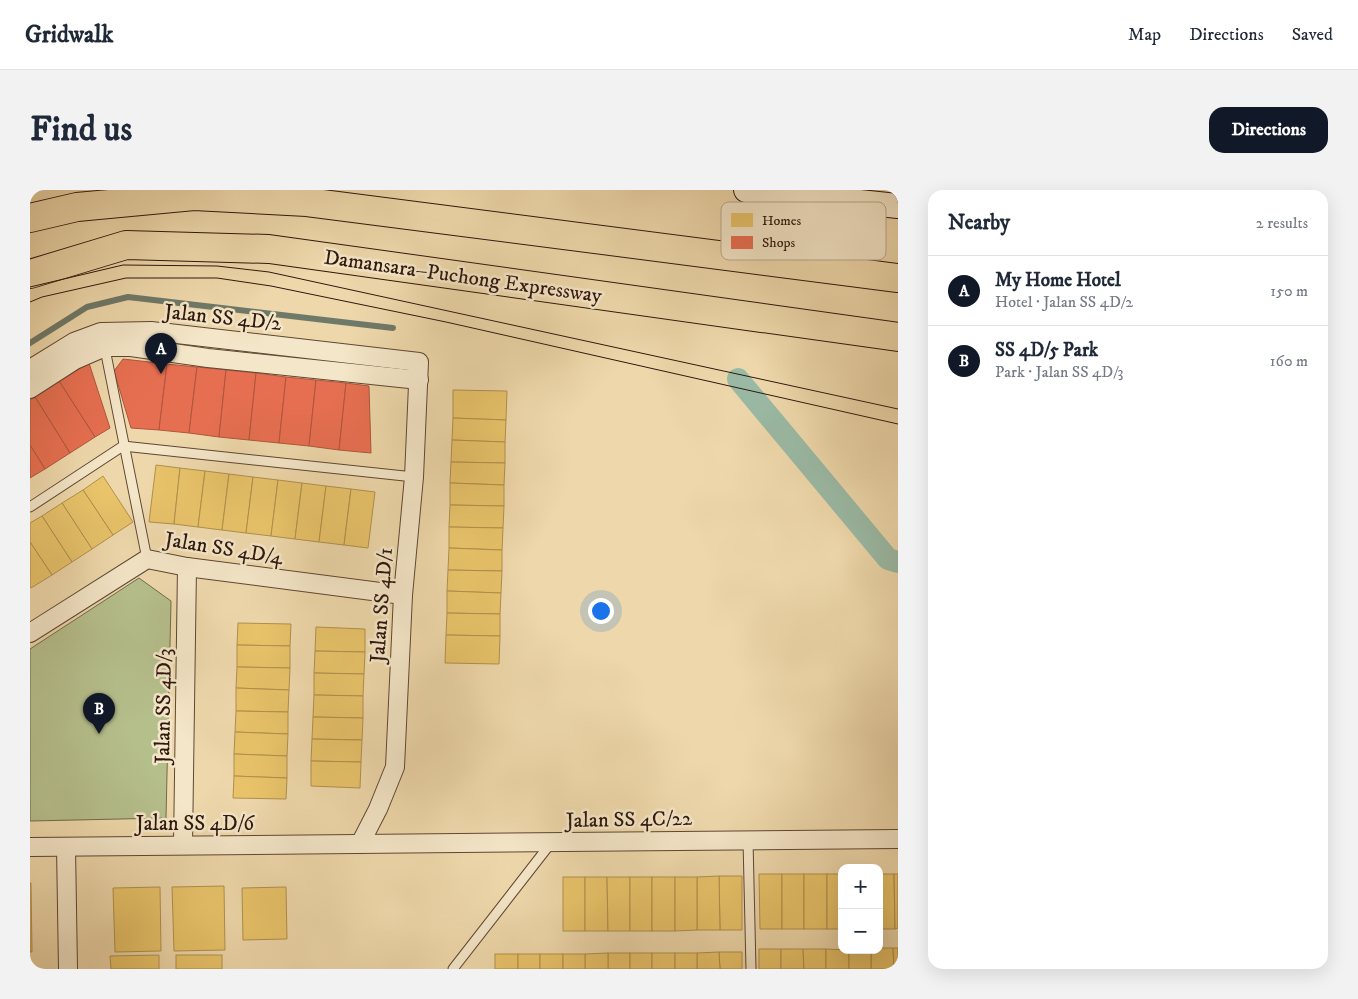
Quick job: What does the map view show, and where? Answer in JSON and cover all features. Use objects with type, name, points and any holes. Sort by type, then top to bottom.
[{"type":"highway","points":[[30,218],[76,207],[194,196],[307,202],[721,255]]},
{"type":"highway","name":"Damansara–Puchong Expressway","points":[[30,274],[126,245],[269,249],[898,337]]},
{"type":"highway","points":[[758,260],[898,278]]},
{"type":"street","points":[[746,190],[822,194],[873,202]]},
{"type":"street","name":"Jalan SS 4D/2","points":[[30,368],[74,342],[151,331],[419,362]]},
{"type":"street","points":[[30,389],[76,360],[103,339],[130,347],[218,359],[419,380]]},
{"type":"street","name":"Jalan SS 4D/1","points":[[360,844],[378,809],[395,767],[403,595],[414,477],[419,362]]},
{"type":"street","name":"Jalan SS 4D/4","points":[[30,633],[147,558],[187,567],[403,595]]},
{"type":"street","name":"Jalan SS 4D/3","points":[[183,846],[187,567]]},
{"type":"street","name":"Jalan SS 4C/22","points":[[360,844],[898,839]]},
{"type":"street","name":"Jalan SS 4D/6","points":[[30,846],[360,844]]},
{"type":"street","points":[[66,846],[68,969]]},
{"type":"lane","points":[[103,339],[147,558]]},
{"type":"lane","points":[[30,506],[123,446],[414,477]]},
{"type":"lane","points":[[748,840],[751,969]]},
{"type":"lane","points":[[453,969],[552,842]]},
{"type":"green space","points":[[139,578],[171,601],[166,818],[30,821],[30,649]]},
{"type":"building: Homes","points":[[453,390],[507,391],[506,420],[453,418]]},
{"type":"building: Homes","points":[[453,418],[506,420],[505,442],[452,440]]},
{"type":"building: Homes","points":[[452,440],[505,442],[505,463],[451,462]]},
{"type":"building: Homes","points":[[451,462],[505,463],[504,485],[450,483]]},
{"type":"building: Homes","points":[[156,465],[180,468],[174,524],[149,522]]},
{"type":"building: Homes","points":[[180,468],[205,471],[198,527],[174,524]]},
{"type":"building: Homes","points":[[205,471],[229,474],[222,530],[198,527]]},
{"type":"building: Homes","points":[[229,474],[253,477],[246,533],[222,530]]},
{"type":"building: Homes","points":[[103,476],[133,522],[113,535],[83,490]]},
{"type":"building: Homes","points":[[253,477],[278,480],[271,536],[246,533]]},
{"type":"building: Homes","points":[[278,480],[302,483],[295,539],[271,536]]},
{"type":"building: Homes","points":[[302,483],[326,486],[319,542],[295,539]]},
{"type":"building: Homes","points":[[450,483],[504,485],[504,506],[450,505]]},
{"type":"building: Homes","points":[[326,486],[351,489],[344,545],[319,542]]},
{"type":"building: Homes","points":[[351,489],[375,492],[368,548],[344,545]]},
{"type":"building: Homes","points":[[83,490],[113,535],[92,549],[62,503]]},
{"type":"building: Homes","points":[[62,503],[92,549],[72,562],[42,516]]},
{"type":"building: Homes","points":[[450,505],[504,506],[503,528],[449,527]]},
{"type":"building: Homes","points":[[42,516],[72,562],[52,575],[30,542],[30,523]]},
{"type":"building: Homes","points":[[449,527],[503,528],[502,550],[449,548]]},
{"type":"building: Homes","points":[[30,542],[52,575],[31,588],[30,586]]},
{"type":"building: Homes","points":[[449,548],[502,550],[502,571],[448,570]]},
{"type":"building: Homes","points":[[448,570],[502,571],[501,593],[447,591]]},
{"type":"building: Homes","points":[[447,591],[501,593],[500,614],[447,613]]},
{"type":"building: Homes","points":[[447,613],[500,614],[500,636],[446,635]]},
{"type":"building: Homes","points":[[238,623],[291,624],[290,646],[237,645]]},
{"type":"building: Homes","points":[[316,627],[365,629],[365,652],[315,651]]},
{"type":"building: Homes","points":[[446,635],[500,636],[499,664],[445,663]]},
{"type":"building: Homes","points":[[237,645],[290,646],[290,668],[237,667]]},
{"type":"building: Homes","points":[[315,651],[365,652],[364,674],[314,673]]},
{"type":"building: Homes","points":[[237,667],[290,668],[289,690],[236,688]]},
{"type":"building: Homes","points":[[314,673],[364,674],[363,696],[314,695]]},
{"type":"building: Homes","points":[[236,688],[289,690],[288,712],[236,711]]},
{"type":"building: Homes","points":[[314,695],[363,696],[363,718],[313,717]]},
{"type":"building: Homes","points":[[236,711],[288,712],[288,734],[235,732]]},
{"type":"building: Homes","points":[[313,717],[363,718],[362,740],[312,739]]},
{"type":"building: Homes","points":[[235,732],[288,734],[287,756],[234,754]]},
{"type":"building: Homes","points":[[312,739],[362,740],[361,762],[311,761]]},
{"type":"building: Homes","points":[[234,754],[287,756],[287,778],[234,776]]},
{"type":"building: Homes","points":[[311,761],[361,762],[360,788],[311,786]]},
{"type":"building: Homes","points":[[234,776],[287,778],[286,799],[233,798]]},
{"type":"building: Homes","points":[[759,874],[782,874],[782,929],[760,929]]},
{"type":"building: Homes","points":[[782,874],[804,874],[804,929],[782,929]]},
{"type":"building: Homes","points":[[804,874],[827,874],[827,929],[804,929]]},
{"type":"building: Homes","points":[[827,874],[838,874],[838,929],[827,929]]},
{"type":"building: Homes","points":[[883,874],[894,874],[895,929],[883,929]]},
{"type":"building: Homes","points":[[894,874],[898,874],[898,928],[895,929]]},
{"type":"building: Homes","points":[[719,876],[742,876],[742,930],[720,930]]},
{"type":"building: Homes","points":[[719,876],[720,930],[697,930],[697,877]]},
{"type":"building: Homes","points":[[563,877],[585,877],[585,931],[563,931]]},
{"type":"building: Homes","points":[[585,877],[607,877],[608,931],[585,931]]},
{"type":"building: Homes","points":[[607,877],[630,877],[630,931],[608,931]]},
{"type":"building: Homes","points":[[630,877],[652,877],[652,931],[630,931]]},
{"type":"building: Homes","points":[[652,877],[675,877],[675,931],[652,931]]},
{"type":"building: Homes","points":[[675,877],[697,877],[697,930],[675,931]]},
{"type":"building: Homes","points":[[31,883],[32,952],[30,952]]},
{"type":"building: Homes","points":[[224,886],[225,950],[174,951],[172,887]]},
{"type":"building: Homes","points":[[160,887],[161,951],[115,952],[113,888]]},
{"type":"building: Homes","points":[[286,887],[287,939],[243,940],[242,888]]},
{"type":"building: Homes","points":[[883,948],[893,948],[894,969],[871,969],[871,954],[883,954]]},
{"type":"building: Homes","points":[[893,948],[898,948],[898,969],[894,969]]},
{"type":"building: Homes","points":[[759,949],[781,949],[781,969],[759,969]]},
{"type":"building: Homes","points":[[781,949],[803,949],[804,969],[781,969]]},
{"type":"building: Homes","points":[[803,949],[826,949],[826,969],[804,969]]},
{"type":"building: Homes","points":[[826,949],[838,950],[838,954],[849,954],[849,969],[826,969]]},
{"type":"building: Homes","points":[[719,952],[742,952],[742,969],[720,969]]},
{"type":"building: Homes","points":[[719,952],[720,969],[697,969],[697,953]]},
{"type":"building: Homes","points":[[608,953],[630,953],[630,969],[608,969]]},
{"type":"building: Homes","points":[[608,953],[608,969],[585,969],[585,954]]},
{"type":"building: Homes","points":[[630,953],[652,953],[652,969],[630,969]]},
{"type":"building: Homes","points":[[652,953],[675,953],[675,969],[652,969]]},
{"type":"building: Homes","points":[[675,953],[697,953],[697,969],[675,969]]},
{"type":"building: Homes","points":[[495,954],[518,954],[518,969],[495,969]]},
{"type":"building: Homes","points":[[518,954],[540,954],[540,969],[518,969]]},
{"type":"building: Homes","points":[[540,954],[563,954],[563,969],[540,969]]},
{"type":"building: Homes","points":[[563,954],[585,954],[585,969],[563,969]]},
{"type":"building: Homes","points":[[849,954],[871,954],[871,969],[849,969]]},
{"type":"building: Homes","points":[[159,955],[159,969],[111,969],[110,956]]},
{"type":"building: Homes","points":[[176,955],[222,955],[222,969],[176,969]]},
{"type":"building: Shops","points":[[123,359],[167,364],[159,430],[131,428],[114,371]]},
{"type":"building: Shops","points":[[89,363],[110,428],[95,437],[59,381]]},
{"type":"building: Shops","points":[[167,364],[197,367],[189,433],[159,430]]},
{"type":"building: Shops","points":[[197,367],[226,370],[219,437],[189,433]]},
{"type":"building: Shops","points":[[226,370],[256,373],[249,440],[219,437]]},
{"type":"building: Shops","points":[[256,373],[286,377],[279,443],[249,440]]},
{"type":"building: Shops","points":[[286,377],[316,380],[309,446],[279,443]]},
{"type":"building: Shops","points":[[316,380],[346,383],[339,450],[309,446]]},
{"type":"building: Shops","points":[[59,381],[95,437],[70,453],[35,397]]},
{"type":"building: Shops","points":[[346,383],[369,386],[371,453],[339,450]]},
{"type":"building: Shops","points":[[35,397],[70,453],[45,469],[30,445],[30,400]]},
{"type":"building: Shops","points":[[30,445],[45,469],[30,478]]},
{"type":"waterway","points":[[30,343],[87,307],[128,297],[393,328]]},
{"type":"waterway","points":[[738,379],[888,559],[898,562]]},
{"type":"tram line","points":[[30,287],[123,265],[217,266],[269,272],[898,409]]},
{"type":"tram line","points":[[30,302],[42,297],[126,278],[217,278],[271,286],[446,322],[898,424]]},
{"type":"place","name":"My Home Hotel","points":[[161,374]]},
{"type":"place","name":"SS 4D/5 Park","points":[[99,734]]}]
